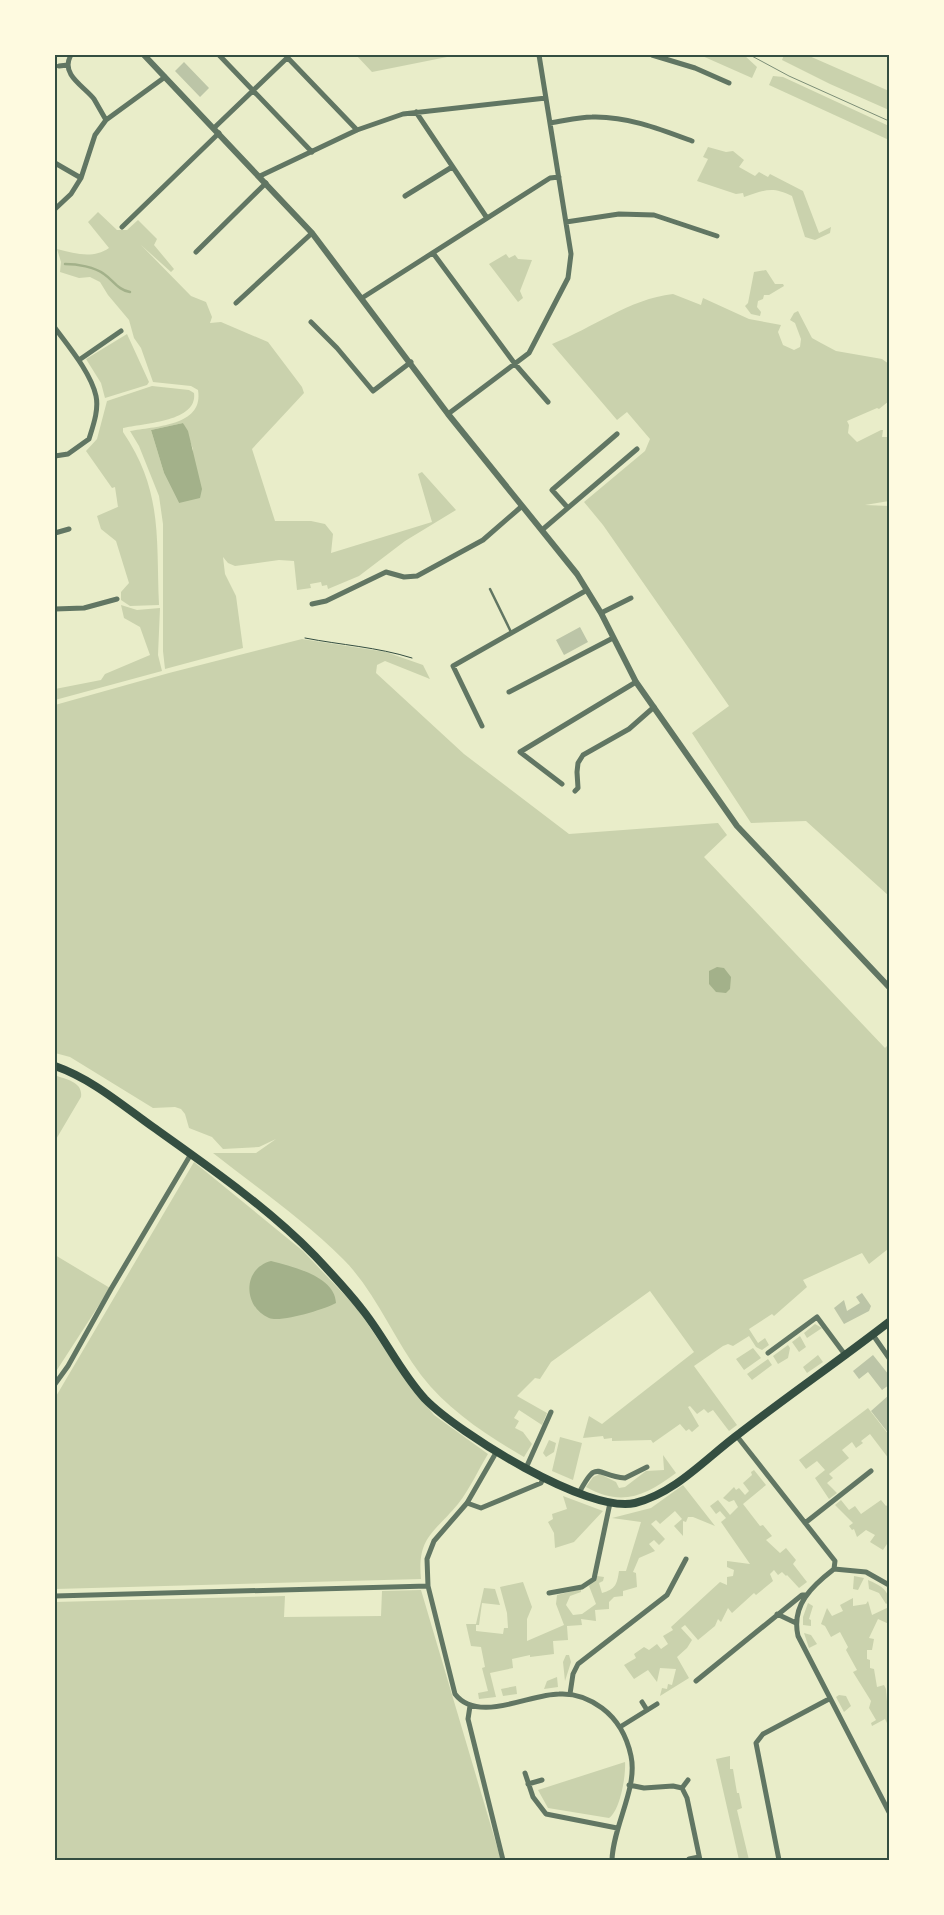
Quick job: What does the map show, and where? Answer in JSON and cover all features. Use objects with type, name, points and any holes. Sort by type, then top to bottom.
[{"type":"main road","points":[[55,1066],[91,1083],[191,1154],[254,1203],[313,1255],[361,1308],[425,1398],[448,1418],[496,1451],[526,1468],[578,1493],[610,1503],[636,1503],[652,1497],[676,1483],[736,1435],[846,1356],[889,1322]]},
{"type":"street","points":[[144,55],[312,232],[448,414],[521,507],[542,530],[587,590],[601,613],[636,682],[737,826],[889,987]]},
{"type":"street","points":[[219,55],[312,152]]},
{"type":"street","points":[[448,414],[529,353],[540,336],[568,278],[571,254],[539,55]]},
{"type":"street","points":[[652,55],[695,68],[729,83]]},
{"type":"street","points":[[122,227],[286,56],[357,130]]},
{"type":"street","points":[[70,57],[68,65],[70,74],[93,98],[106,120]]},
{"type":"street","points":[[58,66],[68,65]]},
{"type":"street","points":[[55,209],[71,194],[82,178],[95,135],[106,120],[130,100],[150,90],[165,77]]},
{"type":"street","points":[[260,176],[357,130],[403,114],[546,98]]},
{"type":"street","points":[[416,112],[487,218]]},
{"type":"street","points":[[550,123],[590,117],[612,117],[650,126],[692,141]]},
{"type":"street","points":[[55,163],[82,178]]},
{"type":"street","points":[[405,196],[452,167]]},
{"type":"street","points":[[362,298],[550,178],[558,177]]},
{"type":"street","points":[[196,252],[266,183]]},
{"type":"street","points":[[566,222],[619,214],[654,216],[716,236]]},
{"type":"street","points":[[236,303],[312,232]]},
{"type":"street","points":[[433,252],[515,364],[548,402]]},
{"type":"street","points":[[311,322],[337,348],[373,391],[411,362]]},
{"type":"street","points":[[55,328],[79,360],[96,396],[96,413],[89,439],[73,451],[55,456]]},
{"type":"street","points":[[79,360],[121,331]]},
{"type":"street","points":[[568,508],[552,490],[617,434]]},
{"type":"street","points":[[542,530],[636,449]]},
{"type":"street","points":[[312,604],[326,601],[386,572],[404,577],[417,576],[483,540],[521,507]]},
{"type":"street","points":[[55,533],[69,529]]},
{"type":"street","points":[[482,726],[453,666],[587,590]]},
{"type":"street","points":[[601,613],[631,598]]},
{"type":"street","points":[[55,610],[84,608],[117,599]]},
{"type":"street","points":[[509,692],[613,638]]},
{"type":"street","points":[[562,784],[520,752],[636,682]]},
{"type":"street","points":[[575,791],[578,788],[578,763],[583,755],[629,729],[654,708]]},
{"type":"street","points":[[55,1384],[68,1366],[110,1289],[191,1154]]},
{"type":"street","points":[[768,1353],[818,1317],[846,1356]]},
{"type":"street","points":[[873,1335],[889,1358]]},
{"type":"street","points":[[526,1468],[550,1412]]},
{"type":"street","points":[[736,1435],[835,1562],[834,1569],[812,1587],[806,1595],[796,1623],[801,1644],[889,1812]]},
{"type":"street","points":[[496,1451],[467,1503],[434,1541],[427,1559],[428,1586],[455,1694],[470,1706],[485,1708],[552,1694],[570,1694],[598,1705],[620,1727],[632,1759],[630,1785],[617,1828],[612,1860]]},
{"type":"street","points":[[578,1493],[588,1474],[593,1471],[606,1472],[625,1478],[647,1467]]},
{"type":"street","points":[[805,1524],[871,1471]]},
{"type":"street","points":[[467,1503],[481,1508],[541,1483],[544,1477]]},
{"type":"street","points":[[549,1593],[582,1587],[594,1579],[610,1503]]},
{"type":"street","points":[[570,1694],[573,1674],[578,1664],[667,1595],[686,1559]]},
{"type":"street","points":[[834,1569],[866,1572],[889,1585]]},
{"type":"street","points":[[55,1596],[428,1586]]},
{"type":"street","points":[[696,1681],[802,1594],[806,1595]]},
{"type":"street","points":[[777,1614],[796,1623]]},
{"type":"street","points":[[779,1860],[756,1742],[763,1734],[829,1699]]},
{"type":"street","points":[[642,1702],[647,1710]]},
{"type":"street","points":[[620,1727],[657,1704]]},
{"type":"street","points":[[470,1706],[468,1719],[504,1860]]},
{"type":"street","points":[[525,1773],[533,1797],[546,1814],[617,1828]]},
{"type":"street","points":[[528,1784],[542,1780]]},
{"type":"street","points":[[682,1788],[688,1780]]},
{"type":"street","points":[[630,1785],[644,1788],[673,1786],[682,1788]]},
{"type":"street","points":[[682,1788],[687,1798],[700,1858],[689,1859]]},
{"type":"lane","points":[[490,589],[512,634]]},
{"type":"path","points":[[305,638],[345,646],[386,650],[412,658]]},
{"type":"shaded area","points":[[356,55],[457,55],[372,72]]},
{"type":"shaded area","points":[[700,55],[744,55],[757,67],[752,78]]},
{"type":"shaded area","points":[[784,55],[807,55],[889,91],[889,110],[782,60]]},
{"type":"shaded area","points":[[773,76],[783,77],[889,126],[889,140],[769,85]]},
{"type":"shaded area","points":[[708,147],[726,152],[733,151],[744,160],[739,167],[755,176],[759,172],[768,177],[770,174],[803,191],[819,233],[831,227],[830,233],[815,240],[805,237],[792,196],[785,193],[768,190],[744,197],[743,193],[736,194],[697,181],[708,159],[703,157]]},
{"type":"shaded area","points":[[98,212],[117,230],[127,230],[138,220],[157,239],[154,245],[174,269],[171,272],[141,245],[191,296],[206,302],[212,317],[210,323],[221,322],[268,342],[302,387],[304,393],[252,449],[275,521],[311,521],[325,524],[333,534],[331,553],[432,522],[418,474],[422,472],[456,510],[405,541],[359,576],[328,589],[327,585],[322,586],[321,582],[310,584],[311,588],[297,590],[294,561],[279,560],[235,566],[228,563],[223,557],[225,574],[236,596],[243,648],[165,669],[163,651],[163,524],[159,496],[139,446],[130,431],[165,425],[186,417],[194,411],[198,402],[198,390],[191,386],[153,382],[141,348],[134,338],[129,320],[108,295],[100,282],[90,277],[79,278],[60,272],[61,262],[57,249],[78,254],[97,254],[109,248],[88,222]],"holes":[[[183,423],[193,449],[179,503],[164,473],[151,430]]]},
{"type":"shaded area","points":[[506,254],[509,258],[515,255],[518,259],[532,260],[520,291],[523,298],[518,302],[489,264]]},
{"type":"shaded area","points":[[766,270],[775,284],[783,284],[784,286],[769,295],[764,295],[763,299],[758,301],[757,307],[761,312],[760,316],[751,314],[745,306],[748,303],[754,272]]},
{"type":"shaded area","points":[[673,294],[701,305],[703,298],[749,319],[781,325],[778,332],[783,345],[794,350],[800,347],[801,339],[795,323],[790,320],[794,313],[798,311],[812,338],[836,351],[882,359],[889,364],[889,401],[879,409],[877,408],[847,421],[849,425],[848,433],[857,442],[881,430],[883,430],[882,437],[889,437],[889,501],[865,505],[889,506],[889,896],[806,821],[751,823],[692,733],[729,706],[603,525],[584,502],[645,451],[650,439],[627,412],[617,420],[552,344],[626,308],[657,297]]},
{"type":"shaded area","points":[[127,334],[149,382],[147,385],[105,398],[101,383],[86,359]]},
{"type":"shaded area","points":[[152,386],[189,390],[194,393],[193,403],[179,416],[168,420],[123,428],[123,432],[145,474],[151,495],[157,536],[159,605],[130,606],[121,600],[121,592],[129,583],[116,541],[101,529],[97,516],[118,507],[115,487],[112,488],[86,451],[97,439],[107,401]]},
{"type":"shaded area","points":[[183,423],[188,431],[202,489],[200,498],[179,503],[164,473],[151,430]]},
{"type":"shaded area","points":[[121,605],[137,610],[160,608],[158,655],[162,671],[55,700],[55,689],[101,680],[105,674],[150,655],[140,627],[124,618]]},
{"type":"shaded area","points":[[302,639],[386,652],[423,665],[430,679],[385,661],[377,665],[376,673],[464,754],[569,834],[718,823],[727,835],[704,857],[885,1048],[889,1044],[888,1249],[869,1264],[862,1253],[803,1280],[807,1287],[774,1316],[772,1314],[749,1329],[758,1343],[765,1338],[769,1345],[762,1350],[756,1347],[749,1336],[733,1346],[728,1344],[723,1346],[694,1366],[737,1425],[729,1431],[713,1410],[708,1413],[704,1409],[697,1414],[690,1406],[688,1407],[699,1426],[692,1432],[689,1429],[686,1431],[680,1424],[653,1443],[651,1440],[612,1441],[612,1438],[604,1439],[603,1436],[583,1438],[589,1416],[602,1424],[694,1352],[650,1291],[551,1362],[540,1379],[535,1378],[517,1396],[547,1413],[542,1425],[519,1410],[514,1418],[519,1421],[515,1428],[523,1432],[532,1444],[524,1457],[482,1431],[455,1411],[421,1375],[375,1300],[343,1259],[296,1217],[213,1153],[256,1153],[276,1139],[259,1147],[223,1149],[212,1137],[189,1128],[185,1114],[181,1109],[175,1107],[153,1108],[70,1057],[55,1053],[55,705]]},
{"type":"shaded area","points":[[717,967],[724,968],[731,977],[730,989],[726,993],[716,992],[709,984],[709,971]]},
{"type":"shaded area","points":[[57,1076],[77,1085],[80,1088],[81,1097],[55,1141],[55,1080]]},
{"type":"shaded area","points":[[194,1162],[303,1251],[357,1308],[400,1372],[434,1415],[488,1454],[458,1504],[435,1529],[425,1544],[420,1565],[421,1579],[55,1589],[55,1398]]},
{"type":"shaded area","points":[[55,1255],[110,1288],[55,1373]]},
{"type":"shaded area","points":[[271,1261],[301,1270],[321,1279],[334,1294],[336,1303],[323,1309],[283,1319],[269,1318],[261,1313],[251,1298],[249,1289],[255,1272],[261,1265]]},
{"type":"shaded area","points":[[815,1324],[822,1328],[807,1338],[804,1333]]},
{"type":"shaded area","points":[[800,1336],[806,1347],[799,1352],[792,1342]]},
{"type":"shaded area","points":[[788,1345],[790,1348],[788,1358],[778,1364],[773,1356]]},
{"type":"shaded area","points":[[753,1348],[761,1358],[744,1370],[736,1359]]},
{"type":"shaded area","points":[[818,1355],[823,1362],[807,1373],[803,1367]]},
{"type":"shaded area","points":[[768,1359],[772,1365],[752,1380],[747,1374]]},
{"type":"shaded area","points":[[868,1408],[889,1435],[889,1459],[870,1434],[856,1448],[852,1442],[842,1450],[849,1458],[829,1474],[833,1478],[827,1483],[837,1493],[829,1499],[815,1478],[825,1470],[817,1461],[806,1469],[799,1460]]},
{"type":"shaded area","points":[[560,1437],[582,1443],[573,1480],[552,1471]]},
{"type":"shaded area","points":[[549,1440],[556,1443],[554,1452],[546,1457],[543,1453]]},
{"type":"shaded area","points":[[663,1455],[676,1473],[643,1493],[633,1496],[611,1496],[586,1487],[593,1477],[600,1474],[616,1482],[619,1488],[625,1487],[646,1471],[664,1470]]},
{"type":"shaded area","points":[[754,1470],[766,1485],[743,1504],[760,1526],[763,1525],[772,1536],[766,1540],[780,1553],[786,1548],[796,1560],[793,1564],[807,1582],[799,1588],[787,1575],[782,1572],[778,1575],[774,1570],[770,1574],[773,1581],[756,1595],[754,1593],[732,1613],[728,1608],[721,1622],[718,1619],[715,1626],[698,1640],[685,1625],[681,1628],[692,1640],[687,1648],[677,1657],[689,1678],[660,1696],[662,1688],[667,1689],[668,1684],[672,1685],[676,1669],[660,1668],[657,1682],[648,1670],[634,1679],[624,1665],[636,1658],[634,1654],[644,1647],[649,1650],[657,1644],[661,1649],[668,1644],[663,1636],[673,1630],[671,1627],[720,1582],[727,1585],[727,1577],[733,1576],[734,1570],[727,1567],[727,1561],[750,1564],[721,1522],[726,1518],[720,1511],[716,1514],[710,1506],[718,1500],[730,1515],[738,1507],[734,1500],[729,1502],[723,1498],[734,1487],[736,1490],[739,1488],[745,1495],[749,1491],[743,1483],[752,1475],[751,1472]]},
{"type":"shaded area","points":[[683,1485],[715,1526],[693,1517],[688,1517],[686,1522],[683,1521],[683,1536],[674,1526],[682,1519],[675,1511],[660,1524],[656,1520],[651,1524],[665,1539],[659,1545],[654,1540],[649,1544],[655,1551],[639,1558],[633,1572],[636,1573],[637,1587],[623,1591],[623,1596],[614,1597],[609,1602],[609,1609],[595,1610],[596,1621],[581,1619],[582,1625],[567,1626],[568,1640],[553,1641],[554,1654],[530,1657],[530,1655],[512,1659],[513,1668],[490,1673],[496,1697],[479,1699],[478,1693],[488,1691],[482,1668],[485,1667],[481,1647],[471,1646],[466,1624],[476,1624],[484,1588],[495,1589],[500,1605],[482,1603],[479,1625],[476,1625],[476,1631],[503,1634],[504,1628],[508,1628],[507,1613],[500,1587],[523,1582],[532,1607],[527,1619],[527,1641],[564,1625],[556,1604],[557,1595],[581,1589],[581,1592],[570,1596],[566,1605],[573,1615],[582,1614],[596,1604],[589,1586],[597,1576],[604,1577],[603,1581],[599,1583],[602,1593],[610,1590],[615,1585],[619,1571],[626,1571],[641,1522],[612,1518],[651,1508]]},
{"type":"shaded area","points":[[563,1496],[603,1511],[574,1542],[555,1548],[554,1533],[548,1522],[553,1519],[552,1514],[567,1509]]},
{"type":"shaded area","points":[[841,1500],[849,1510],[855,1506],[861,1514],[881,1500],[886,1506],[889,1504],[889,1545],[887,1544],[883,1550],[870,1542],[875,1535],[866,1530],[857,1537],[854,1529],[852,1530],[849,1526],[853,1523],[835,1505]]},
{"type":"shaded area","points":[[854,1576],[864,1578],[858,1590],[853,1589]]},
{"type":"shaded area","points":[[868,1580],[885,1591],[889,1602],[886,1604],[879,1593],[869,1589]]},
{"type":"shaded area","points":[[421,1590],[501,1860],[55,1860],[55,1602],[285,1596],[284,1617],[381,1616],[382,1591]]},
{"type":"shaded area","points":[[853,1598],[853,1606],[866,1604],[868,1601],[872,1615],[889,1607],[889,1624],[878,1619],[869,1638],[874,1639],[872,1650],[867,1650],[867,1659],[870,1660],[870,1668],[874,1669],[877,1687],[884,1685],[886,1689],[889,1727],[885,1719],[872,1726],[871,1723],[876,1720],[869,1708],[871,1701],[853,1672],[857,1670],[846,1650],[848,1647],[840,1632],[831,1637],[825,1626],[821,1624],[827,1608],[832,1616],[843,1611],[840,1605]]},
{"type":"shaded area","points":[[808,1603],[813,1606],[809,1619],[811,1620],[811,1626],[803,1625],[803,1617]]},
{"type":"shaded area","points":[[804,1633],[811,1635],[817,1644],[809,1648]]},
{"type":"shaded area","points":[[566,1655],[569,1655],[571,1662],[565,1681],[563,1662]]},
{"type":"shaded area","points":[[557,1677],[558,1687],[544,1689],[547,1681]]},
{"type":"shaded area","points":[[516,1686],[517,1694],[503,1696],[501,1689]]},
{"type":"shaded area","points":[[839,1695],[846,1696],[851,1706],[844,1712],[836,1697]]},
{"type":"shaded area","points":[[730,1756],[730,1769],[733,1769],[742,1808],[737,1810],[749,1860],[739,1860],[716,1759]]},
{"type":"shaded area","points":[[625,1762],[619,1801],[609,1818],[548,1808],[538,1790]]},
{"type":"building","points":[[184,62],[209,88],[200,97],[175,71]]},
{"type":"building","points":[[580,627],[588,642],[564,655],[556,640]]},
{"type":"building","points":[[862,1293],[871,1306],[869,1311],[844,1324],[834,1308],[844,1300],[847,1311],[860,1303],[856,1297]]},
{"type":"building","points":[[873,1355],[889,1375],[889,1385],[882,1390],[868,1372],[859,1379],[853,1371]]},
{"type":"building","points":[[889,1395],[889,1434],[871,1411]]},
{"type":"waterway","points":[[65,264],[96,269],[119,287],[130,292]]},
{"type":"tram line","points":[[750,55],[789,76],[889,121]]}]
